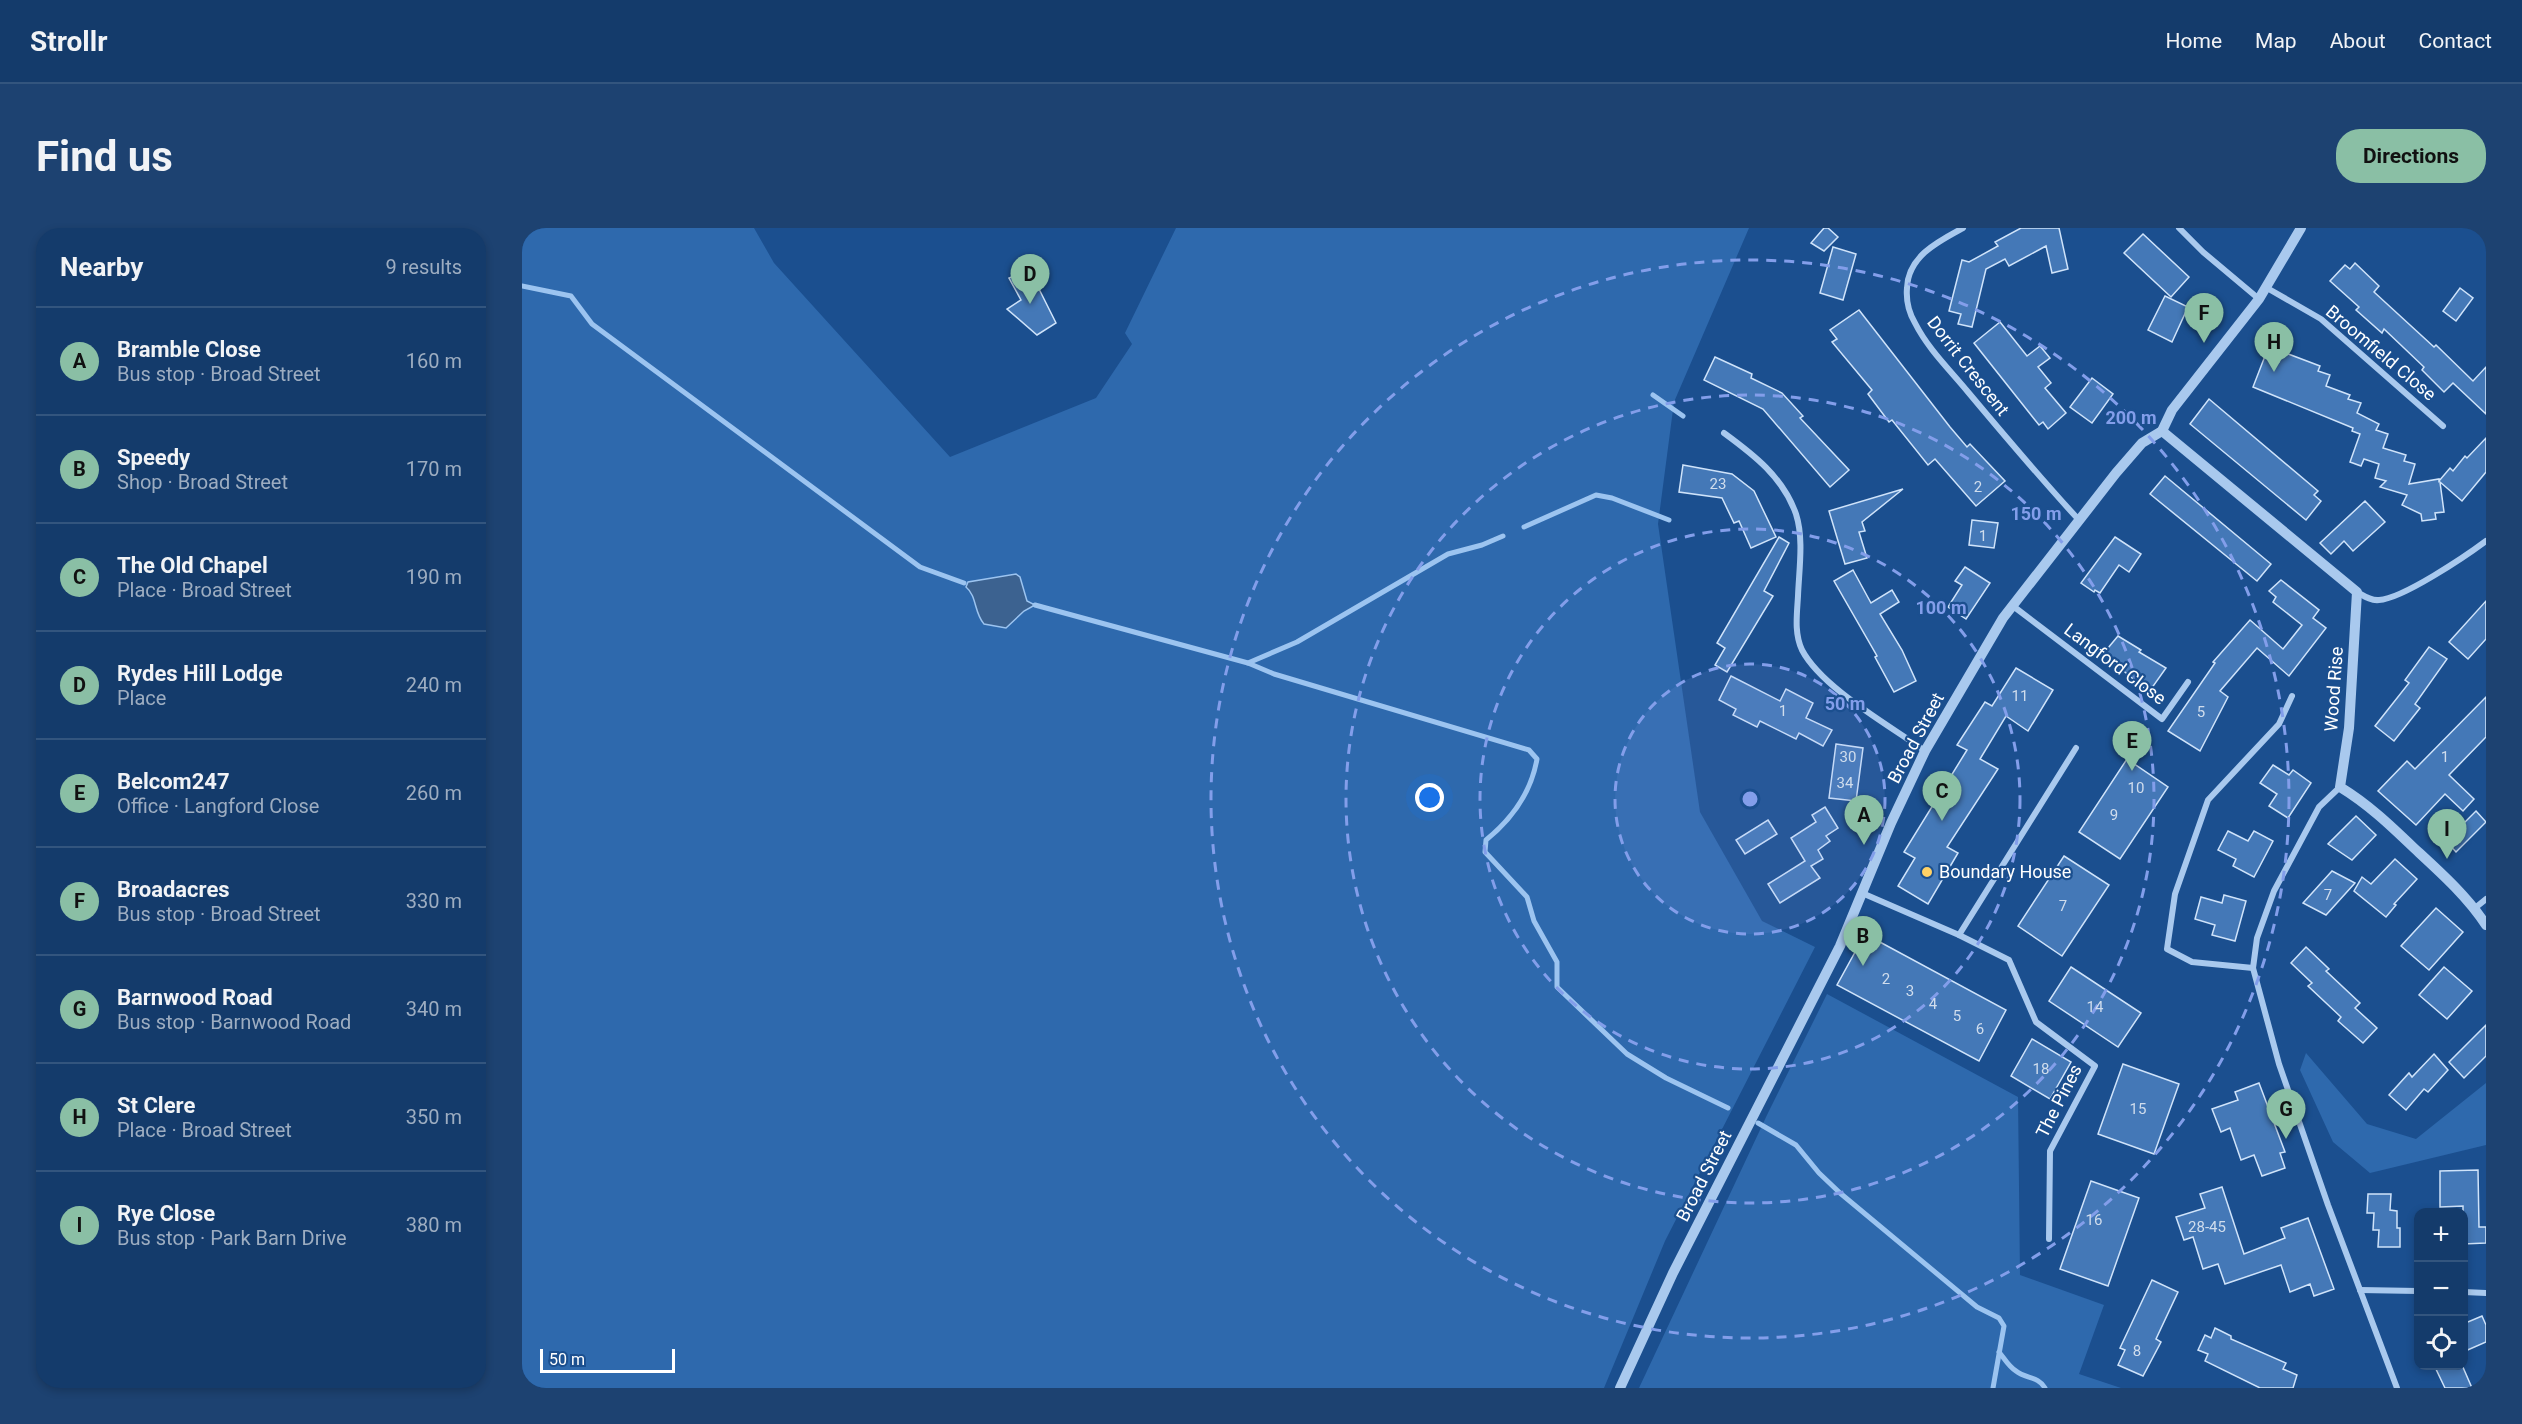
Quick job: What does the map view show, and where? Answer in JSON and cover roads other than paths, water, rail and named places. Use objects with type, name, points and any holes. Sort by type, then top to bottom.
[{"type":"street","name":"Dorrit Crescent","points":[[1963,228],[1930,246],[1919,258],[1910,273],[1906,288],[1909,311],[1925,340],[2028,465],[2079,520]]},
{"type":"street","points":[[2179,228],[2203,252],[2259,299]]},
{"type":"street","name":"Broad Street","points":[[1620,1388],[1673,1273],[1828,972],[1891,823],[1925,751],[2003,618],[2142,443],[2162,431],[2172,410],[2267,288],[2301,228]]},
{"type":"street","name":"Broomfield Close","points":[[2267,288],[2321,319],[2443,426]]},
{"type":"street","points":[[2162,431],[2357,592],[2368,598],[2379,600],[2393,596],[2439,572],[2486,541]]},
{"type":"street","points":[[1724,433],[1757,457],[1773,474],[1796,514],[1800,542],[1796,636],[1803,651],[1814,667],[1829,682],[1925,751]]},
{"type":"street","name":"Wood Rise","points":[[2340,787],[2349,728],[2357,592]]},
{"type":"street","name":"Langford Close","points":[[2013,606],[2163,719],[2188,682]]},
{"type":"street","points":[[2253,968],[2192,962],[2167,950],[2175,894],[2208,800],[2279,724],[2292,696]]},
{"type":"street","points":[[1959,935],[2076,748]]},
{"type":"street","points":[[2397,1388],[2328,1205],[2279,1064],[2253,968],[2257,938],[2274,891],[2319,807],[2340,787],[2363,801],[2386,820],[2475,908],[2486,925]]},
{"type":"street","name":"The Pines","points":[[1862,893],[1959,935],[2008,960],[2036,1022],[2095,1066],[2050,1151],[2049,1239]]},
{"type":"street","points":[[2475,908],[2486,899]]},
{"type":"street","points":[[2360,1290],[2414,1291]]},
{"type":"street","points":[[2468,1292],[2486,1293]]},
{"type":"waterway","points":[[522,286],[571,296],[592,324],[920,567],[964,583]]},
{"type":"waterway","points":[[1653,395],[1683,416]]},
{"type":"waterway","points":[[1524,527],[1596,495],[1612,498],[1669,520]]},
{"type":"waterway","points":[[1248,663],[1297,642],[1448,554],[1482,545],[1503,536]]},
{"type":"waterway","points":[[1035,605],[1248,663],[1274,674],[1529,750],[1537,759],[1530,783],[1512,814],[1486,840],[1485,852],[1527,897],[1534,921],[1557,962],[1557,987],[1627,1054],[1666,1078],[1728,1108]]},
{"type":"waterway","points":[[1758,1123],[1796,1145],[1819,1173],[1840,1193],[1977,1307],[1999,1318],[2004,1326],[1993,1388]]},
{"type":"waterway","points":[[1999,1352],[2013,1369],[2039,1381],[2045,1388]]},
{"type":"waterway","points":[[522,1381],[526,1388]]},
{"type":"place","name":"Rydes Hill Lodge","points":[[1030,304]]},
{"type":"place","name":"Broadacres","points":[[2204,343]]},
{"type":"place","name":"St Clere","points":[[2274,372]]},
{"type":"place","name":"Belcom247","points":[[2132,771]]},
{"type":"place","name":"The Old Chapel","points":[[1942,821]]},
{"type":"place","name":"Bramble Close","points":[[1864,845]]},
{"type":"place","name":"Rye Close","points":[[2447,859]]},
{"type":"place","name":"Boundary House","points":[[1927,872]]},
{"type":"place","name":"Speedy","points":[[1863,966]]},
{"type":"place","name":"Barnwood Road","points":[[2286,1139]]}]
